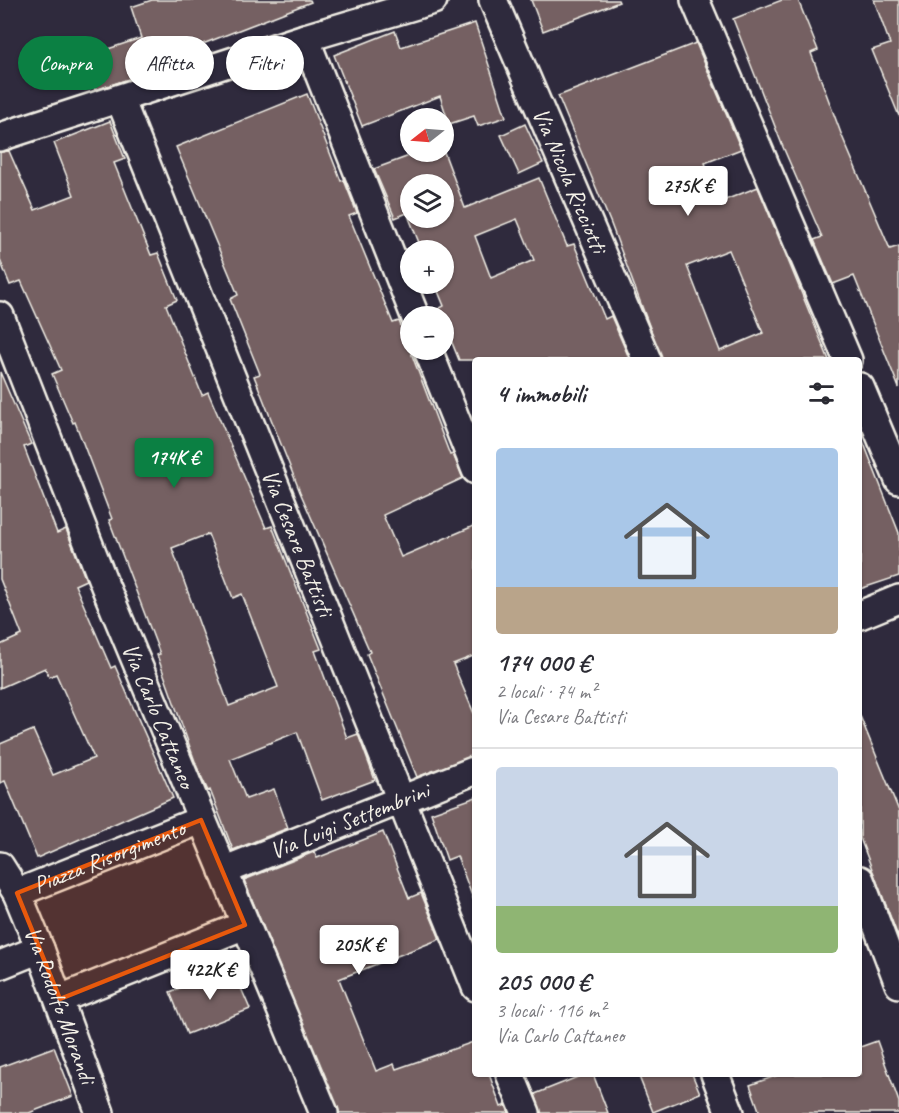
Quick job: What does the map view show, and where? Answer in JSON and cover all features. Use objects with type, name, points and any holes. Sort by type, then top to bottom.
[{"type":"street","points":[[0,137],[305,38],[434,0]]},
{"type":"street","name":"Via Nicola Ricciotti","points":[[493,0],[646,357]]},
{"type":"street","points":[[695,0],[847,357]]},
{"type":"street","points":[[305,38],[411,306]]},
{"type":"street","name":"Via Cesare Battisti","points":[[120,99],[472,977]]},
{"type":"street","name":"Via Carlo Cattaneo","points":[[0,317],[105,586],[324,1113]]},
{"type":"street","points":[[432,360],[472,460]]},
{"type":"street","points":[[862,392],[899,480]]},
{"type":"street","points":[[862,614],[899,599]]},
{"type":"street","name":"Via Luigi Settembrini","points":[[223,871],[472,772]]},
{"type":"street","name":"Piazza Risorgimento","points":[[16,893],[201,820]]},
{"type":"street","name":"Via Rodolfo Morandi","points":[[0,866],[16,893],[60,999],[100,1113]]},
{"type":"street","points":[[862,885],[899,984]]},
{"type":"street","points":[[60,999],[245,925]]},
{"type":"street","points":[[0,965],[40,950]]},
{"type":"street","points":[[511,1077],[526,1113]]},
{"type":"street","points":[[716,1077],[730,1113]]},
{"type":"highlighted area","points":[[201,820],[245,925],[60,999],[17,893]]},
{"type":"building","points":[[152,0],[310,0],[311,2],[214,40],[214,36],[140,36],[131,7]]},
{"type":"building","points":[[531,0],[618,0],[619,2],[543,31]]},
{"type":"building","points":[[782,0],[798,0],[818,50],[811,53],[842,136],[890,249],[899,246],[899,388],[854,276],[833,284],[814,240],[822,237],[783,147],[733,19]]},
{"type":"building","points":[[874,0],[899,0],[899,116],[872,50],[890,44]]},
{"type":"building","points":[[475,23],[506,117],[478,126],[474,116],[454,122],[454,108],[444,108],[440,96],[409,108],[400,108],[400,111],[362,126],[334,55],[395,31],[401,47]]},
{"type":"building","points":[[125,43],[125,80],[113,84],[113,47]]},
{"type":"building","points":[[696,43],[741,149],[705,163],[720,202],[758,187],[828,357],[661,357],[611,224],[558,96]],"holes":[[[729,250],[763,333],[720,351],[687,266]]]},
{"type":"building","points":[[307,94],[341,181],[344,180],[357,213],[349,216],[393,323],[399,321],[400,324],[400,360],[414,360],[450,455],[453,454],[463,478],[383,515],[401,557],[472,527],[472,657],[453,664],[472,709],[472,756],[417,777],[367,654],[370,652],[300,492],[254,376],[260,374],[230,299],[238,295],[176,147]]},
{"type":"building","points":[[110,121],[125,159],[114,163],[151,255],[158,253],[177,300],[166,305],[202,395],[208,392],[266,528],[272,526],[321,649],[315,651],[347,738],[358,734],[375,780],[322,800],[297,732],[230,759],[246,799],[274,789],[288,828],[233,850],[210,790],[208,791],[197,767],[157,655],[160,654],[109,520],[112,519],[75,422],[73,423],[52,374],[61,370],[21,281],[10,285],[0,260],[0,152],[9,151],[35,210],[74,195],[54,143]],"holes":[[[208,534],[233,598],[242,594],[278,687],[229,706],[172,548]]]},
{"type":"building","points":[[525,124],[543,163],[519,174],[501,135]]},
{"type":"building","points":[[400,159],[400,162],[448,162],[452,174],[400,174],[400,216],[395,218],[374,169]]},
{"type":"building","points":[[539,178],[567,246],[574,244],[605,319],[611,316],[629,357],[472,357],[472,360],[459,360],[454,348],[454,306],[444,306],[439,294],[454,294],[454,240],[418,240],[413,228],[454,228],[454,179],[465,208]],"holes":[[[517,219],[534,260],[491,278],[475,236]]]},
{"type":"building","points":[[0,372],[31,444],[24,447],[57,533],[66,529],[86,580],[75,585],[111,668],[115,666],[173,798],[37,858],[5,781],[0,783],[0,744],[33,730],[53,775],[94,758],[56,674],[49,677],[45,668],[0,688],[0,645],[22,635],[0,579]]},
{"type":"building","points":[[862,439],[899,533],[899,576],[862,588]]},
{"type":"building","points":[[862,721],[899,811],[899,939],[862,843]]},
{"type":"building","points":[[472,798],[472,896],[457,856],[447,860],[431,813]]},
{"type":"building","points":[[383,832],[409,898],[421,893],[440,939],[339,979],[376,1071],[394,1064],[396,1069],[472,1042],[472,1077],[490,1077],[501,1107],[506,1105],[509,1113],[339,1113],[244,880],[314,852],[317,858]]},
{"type":"building","points":[[232,967],[250,1009],[187,1034],[170,992]]},
{"type":"building","points":[[877,1041],[899,1102],[899,1113],[760,1113],[750,1085],[773,1077],[862,1077],[862,1046]]},
{"type":"building","points":[[54,1047],[73,1096],[29,1113],[0,1113],[0,1067]]},
{"type":"building","points":[[578,1077],[594,1077],[608,1113],[541,1113],[535,1094]]},
{"type":"building","points":[[639,1077],[693,1077],[700,1093],[653,1112]]}]
